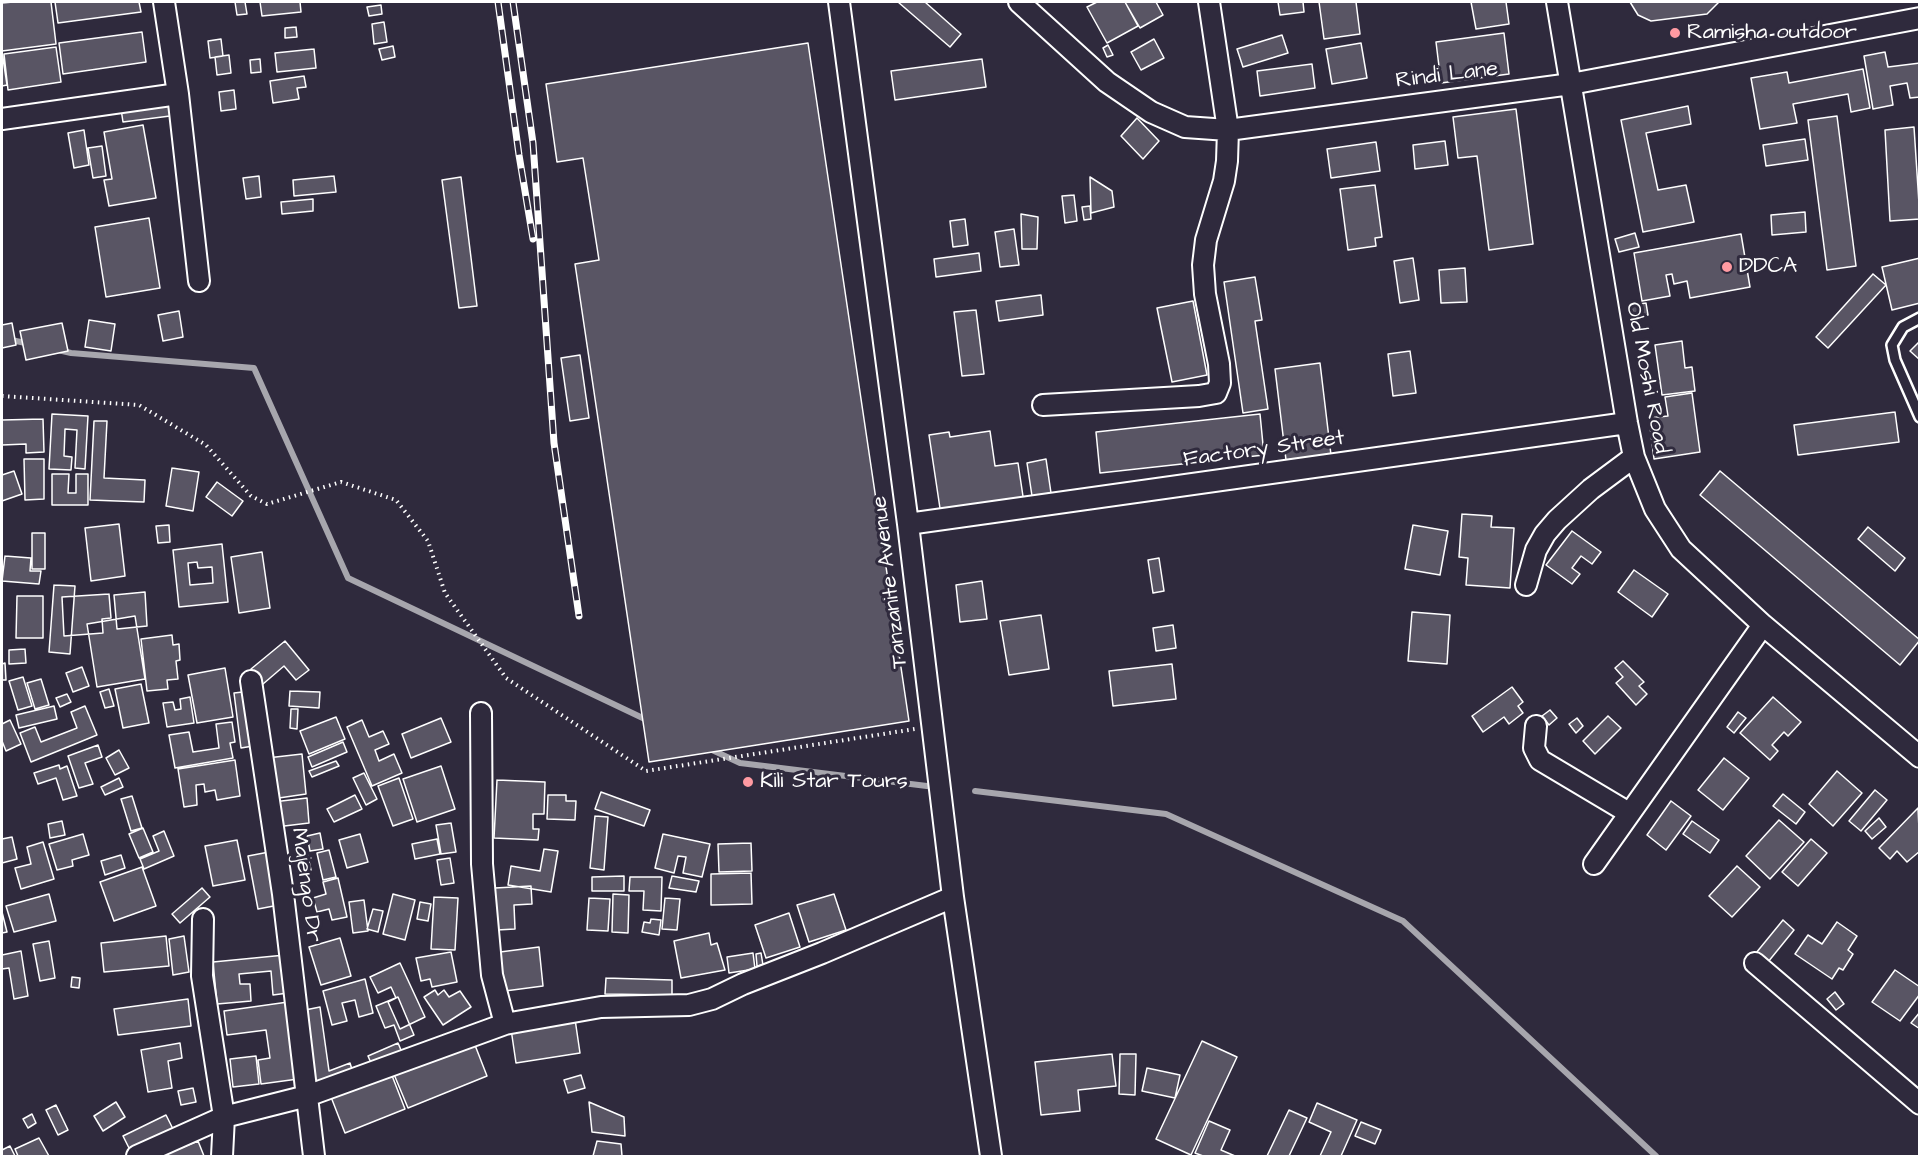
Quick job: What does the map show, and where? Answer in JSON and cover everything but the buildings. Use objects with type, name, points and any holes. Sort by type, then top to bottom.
[{"type":"street","points":[[164,2],[178,94],[199,281]]},
{"type":"street","name":"Tanzanite Avenue","points":[[839,2],[908,524],[952,897],[991,1156]]},
{"type":"street","name":"Rindi Lane","points":[[1019,2],[1107,82],[1151,112],[1185,127],[1228,130],[1570,84],[1920,18]]},
{"type":"street","points":[[1043,405],[1199,396],[1216,393],[1220,375],[1205,294],[1203,265],[1206,240],[1224,181],[1228,130],[1209,2]]},
{"type":"street","name":"Old Moshi Road","points":[[1557,2],[1627,423],[1634,457],[1656,509],[1681,549],[1763,625],[1920,758]]},
{"type":"street","points":[[2,119],[178,94]]},
{"type":"street","name":"Factory Street","points":[[908,524],[1627,423]]},
{"type":"street","points":[[1526,585],[1536,550],[1545,534],[1591,489],[1634,457]]},
{"type":"street","points":[[1594,864],[1763,625]]},
{"type":"street","name":"Majengo Dr","points":[[251,681],[283,894],[314,1156]]},
{"type":"street","points":[[482,713],[482,864],[492,975],[505,1024]]},
{"type":"street","points":[[1536,726],[1534,748],[1540,760],[1629,813]]},
{"type":"street","points":[[137,1156],[224,1117],[307,1096],[505,1024],[601,1007],[689,1005],[712,999],[952,897]]},
{"type":"street","points":[[203,919],[202,976],[224,1117],[222,1156]]},
{"type":"street","points":[[1755,963],[1920,1104]]},
{"type":"lane","points":[[1920,318],[1903,327],[1892,345],[1895,360],[1920,417]]},
{"type":"path","points":[[2,396],[139,405],[206,445],[251,496],[267,504],[341,482],[396,500],[428,542],[445,593],[506,678],[646,771],[932,726]]},
{"type":"waterway","points":[[2,338],[30,344]]},
{"type":"waterway","points":[[58,350],[254,368],[348,578],[649,721]]},
{"type":"waterway","points":[[710,749],[740,763],[935,787]]},
{"type":"waterway","points":[[975,791],[1166,814],[1403,921],[1656,1156]]},
{"type":"railway","points":[[498,2],[533,239]]},
{"type":"railway","points":[[513,2],[533,143],[554,443],[579,616]]},
{"type":"place","name":"Ramisha outdoor","points":[[1675,33]]},
{"type":"place","name":"DDCA","points":[[1727,267]]},
{"type":"place","name":"Kili Star Tours","points":[[748,782]]}]
